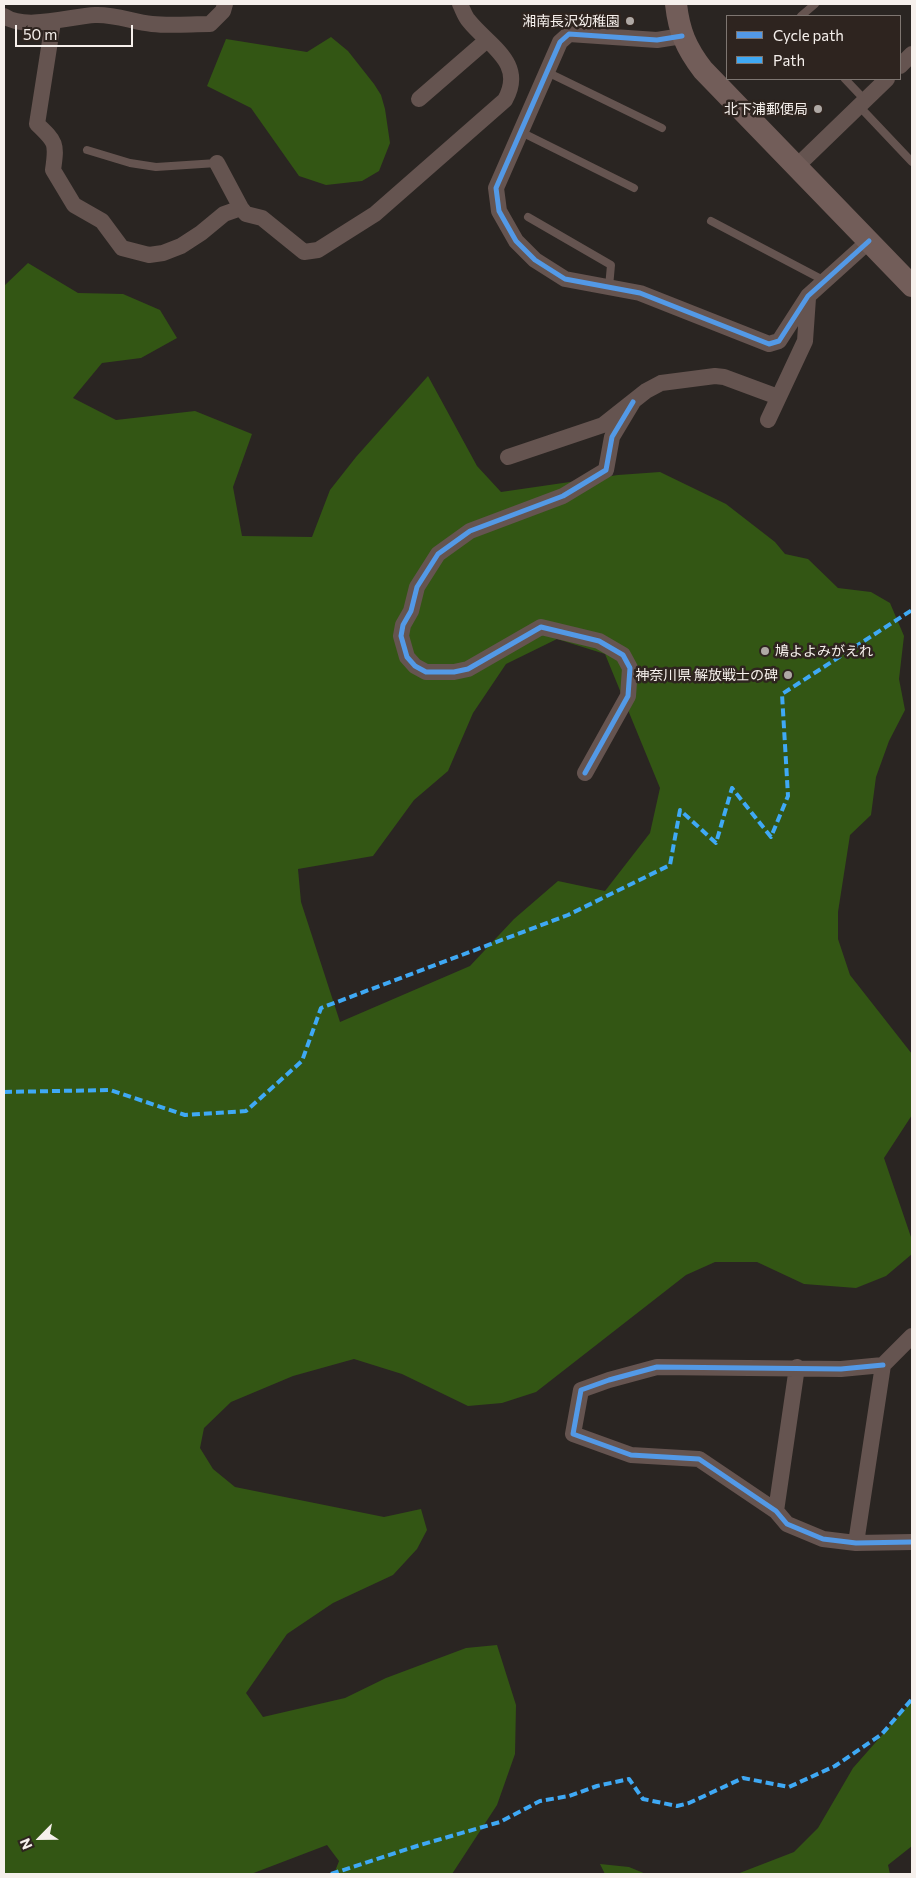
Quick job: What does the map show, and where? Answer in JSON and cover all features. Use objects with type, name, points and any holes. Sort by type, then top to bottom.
[{"type":"street","points":[[4,16],[8,19],[31,22],[53,22],[96,15],[125,18],[152,24],[210,24],[223,10],[225,4]]},
{"type":"street","points":[[217,163],[240,208],[246,214],[262,218],[304,252],[318,250],[375,214],[506,100],[511,90],[513,76],[506,60],[468,20],[460,4]]},
{"type":"street","points":[[676,4],[682,36],[690,53],[703,70],[912,286]]},
{"type":"street","points":[[53,22],[37,124],[54,140],[53,170],[74,205],[102,221],[122,248],[149,256],[181,246],[201,234],[224,214],[240,208]]},
{"type":"street","points":[[682,36],[657,40],[569,34],[560,42],[496,188],[499,211],[516,241],[535,260],[565,279],[640,293],[769,344],[779,341],[808,296],[869,241]]},
{"type":"street","points":[[419,99],[487,40]]},
{"type":"street","points":[[796,167],[885,80]]},
{"type":"street","points":[[768,420],[805,341],[808,296]]},
{"type":"street","points":[[508,457],[603,425],[660,383],[715,376],[724,377],[778,397]]},
{"type":"street","points":[[585,773],[628,696],[630,668],[624,655],[599,641],[540,627],[468,669],[454,672],[426,672],[415,666],[407,657],[400,636],[403,625],[411,611],[417,587],[438,554],[470,531],[563,496],[606,470],[612,437],[633,402]]},
{"type":"street","points":[[856,1543],[882,1365],[912,1336]]},
{"type":"street","points":[[882,1365],[841,1369],[797,1367],[657,1367],[581,1390],[573,1434],[630,1455],[699,1459],[776,1511],[787,1524],[823,1539],[856,1543],[912,1542]]},
{"type":"street","points":[[776,1511],[797,1367]]},
{"type":"lane","points":[[802,15],[815,4]]},
{"type":"lane","points":[[547,72],[662,128]]},
{"type":"lane","points":[[846,80],[861,102],[912,162]]},
{"type":"lane","points":[[521,132],[634,188]]},
{"type":"lane","points":[[87,150],[130,163],[156,166],[217,163]]},
{"type":"lane","points":[[528,217],[611,265],[609,287]]},
{"type":"lane","points":[[711,221],[825,281]]},
{"type":"green space","points":[[331,37],[348,51],[381,95],[390,143],[379,171],[362,181],[326,185],[299,176],[251,108],[207,86],[226,39],[307,52]]},
{"type":"green space","points":[[28,263],[78,293],[123,294],[160,310],[177,338],[141,358],[102,363],[73,398],[116,420],[195,411],[252,434],[233,487],[242,536],[312,537],[330,490],[356,457],[428,376],[477,466],[501,492],[618,475],[660,472],[726,504],[775,542],[785,554],[808,559],[838,588],[871,592],[890,603],[904,636],[899,679],[905,710],[889,741],[876,777],[871,815],[850,835],[838,912],[838,939],[850,975],[912,1054],[912,1115],[884,1158],[912,1240],[912,1254],[886,1276],[856,1288],[804,1284],[757,1262],[715,1262],[686,1275],[536,1392],[502,1403],[468,1406],[402,1374],[354,1359],[293,1376],[231,1402],[204,1428],[200,1448],[213,1469],[235,1487],[384,1517],[421,1509],[427,1530],[417,1549],[393,1575],[333,1603],[287,1634],[246,1693],[263,1717],[345,1698],[386,1678],[466,1648],[497,1645],[516,1705],[515,1754],[497,1805],[452,1874],[334,1874],[339,1861],[327,1845],[251,1874],[4,1874],[4,286]],"holes":[[[557,639],[605,654],[660,788],[650,833],[605,891],[558,881],[514,919],[470,966],[340,1022],[301,902],[298,869],[373,856],[414,800],[448,771],[473,713],[506,664]]]},
{"type":"green space","points":[[912,1701],[912,1846],[888,1865],[890,1874],[737,1874],[794,1852],[818,1828],[853,1768]]},
{"type":"green space","points":[[600,1864],[629,1867],[646,1874],[605,1874]]},
{"type":"marked path","points":[[4,1092],[110,1090],[185,1115],[246,1111],[302,1061],[321,1008],[568,915],[670,865],[680,810],[716,843],[732,788],[771,837],[788,796],[782,694],[912,610]]},
{"type":"marked path","points":[[331,1874],[420,1845],[500,1822],[540,1801],[569,1796],[597,1786],[629,1779],[643,1799],[677,1806],[689,1803],[743,1778],[789,1787],[835,1766],[882,1734],[912,1699]]},
{"type":"cycle path","points":[[682,36],[657,40],[569,34],[560,42],[496,188],[499,211],[516,241],[535,260],[565,279],[640,293],[769,344],[779,341],[808,296],[869,241]]},
{"type":"cycle path","points":[[585,773],[628,696],[630,668],[623,655],[599,641],[541,627],[468,669],[454,672],[426,672],[415,666],[407,657],[401,636],[403,625],[411,611],[417,587],[438,554],[470,531],[563,496],[606,470],[612,437],[633,402]]},
{"type":"cycle path","points":[[883,1365],[841,1369],[657,1367],[581,1390],[573,1434],[631,1455],[699,1459],[776,1511],[787,1524],[823,1539],[856,1543],[912,1542]]},
{"type":"place","name":"湘南長沢幼稚園","points":[[630,21]]},
{"type":"place","name":"北下浦郵便局","points":[[818,109]]},
{"type":"place","name":"鳩よよみがえれ","points":[[765,651]]},
{"type":"place","name":"神奈川県 解放戦士の碑","points":[[788,675]]}]
